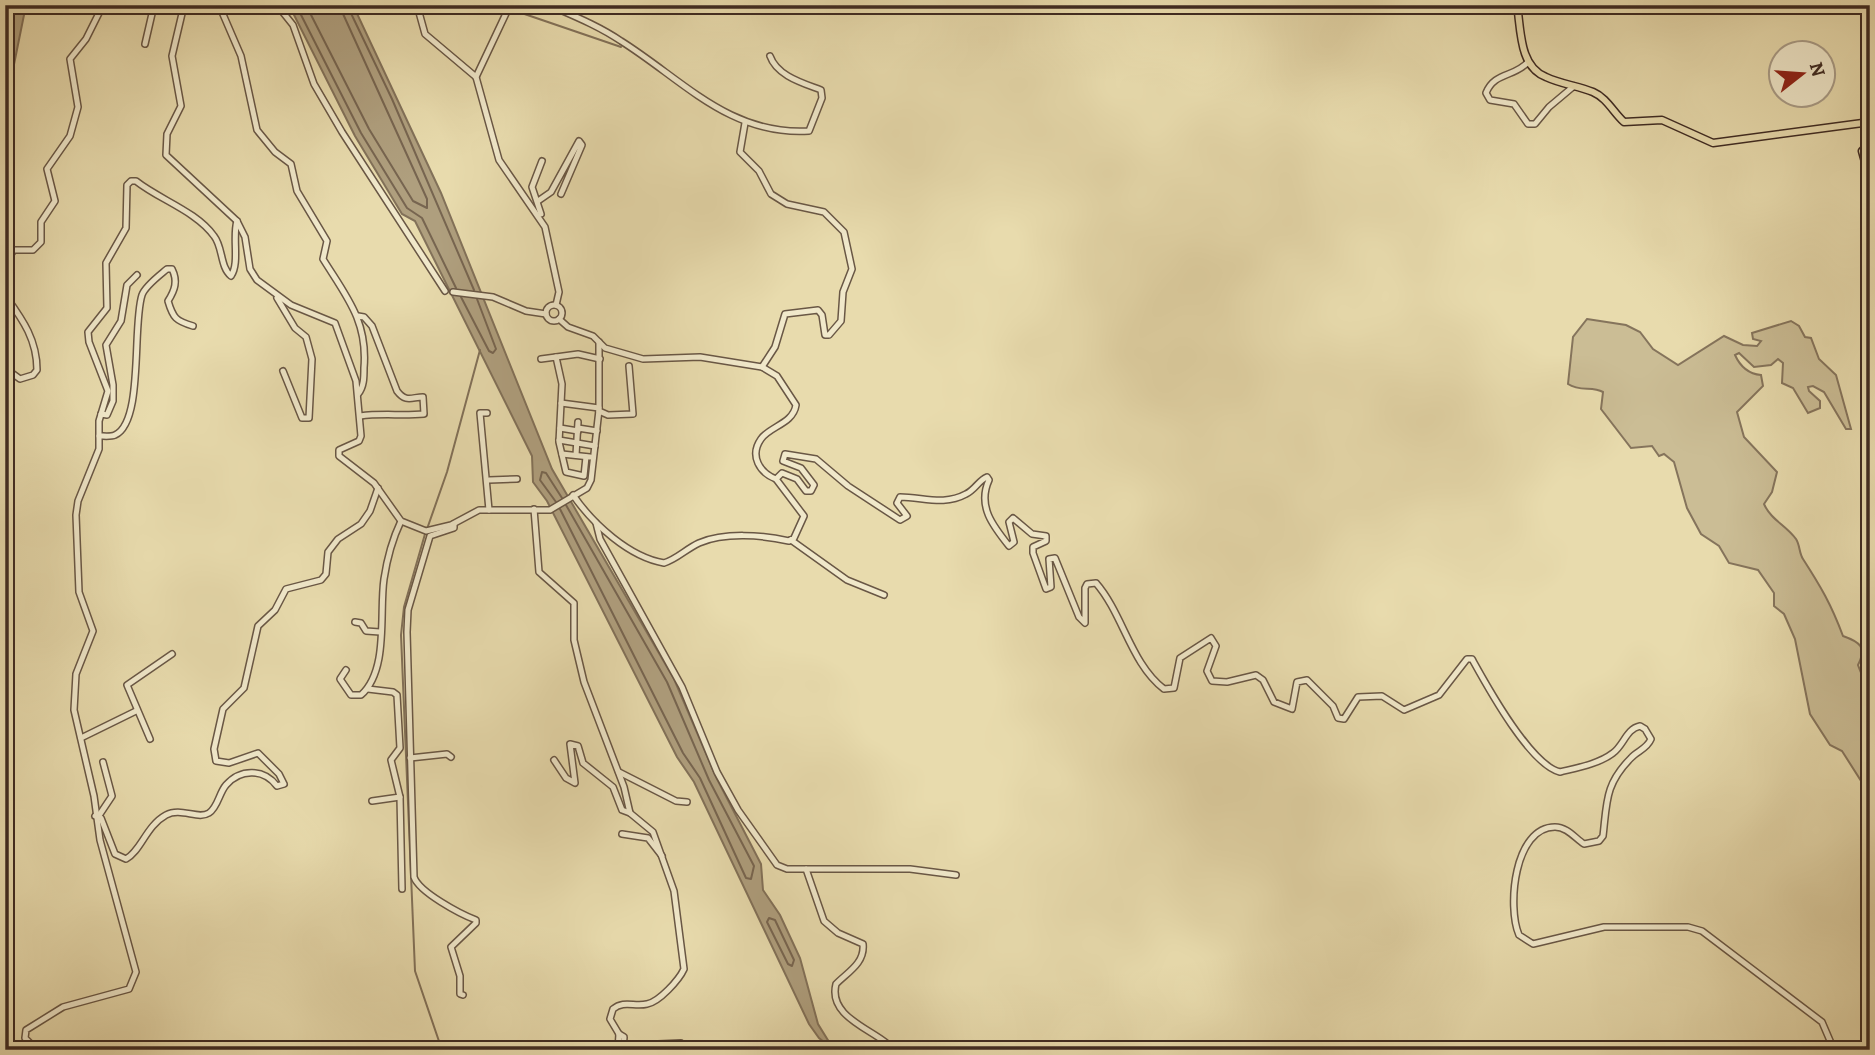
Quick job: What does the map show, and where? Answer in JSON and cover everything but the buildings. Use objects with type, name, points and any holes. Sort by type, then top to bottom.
[{"type":"main road","points":[[1517,5],[1528,62],[1544,77],[1602,97],[1624,122],[1662,120],[1713,144],[1870,122]]},
{"type":"main road","points":[[1870,144],[1862,151],[1861,158],[1870,180]]},
{"type":"main road","points":[[1870,271],[1864,291],[1864,312],[1870,332]]},
{"type":"street","points":[[5,262],[14,250],[33,250],[41,242],[41,222],[55,201],[47,169],[70,136],[78,107],[70,58],[86,39],[103,5]]},
{"type":"street","points":[[145,44],[154,5]]},
{"type":"street","points":[[184,5],[173,55],[181,106],[167,134],[166,155],[237,221],[245,237],[250,270],[275,295],[290,305],[335,323],[351,361],[360,416],[359,441],[339,450],[339,456],[378,488],[401,521],[426,531],[453,524],[479,510],[550,510],[590,484],[590,457]]},
{"type":"street","points":[[219,5],[241,55],[257,130],[294,169],[297,191],[327,241],[323,259],[358,316],[365,358],[362,390],[358,394]]},
{"type":"street","points":[[277,5],[293,25],[314,84],[342,132],[445,291]]},
{"type":"street","points":[[417,5],[425,34],[476,77],[499,160],[541,217]]},
{"type":"street","points":[[476,77],[510,5]]},
{"type":"street","points":[[550,5],[605,30],[725,114],[745,124],[760,129],[806,132],[822,98],[821,90],[791,78],[772,62],[770,56]]},
{"type":"street","points":[[1528,62],[1520,70],[1495,79],[1486,93],[1490,100],[1514,104],[1528,124],[1535,124],[1549,107],[1574,86]]},
{"type":"street","points":[[745,124],[740,152],[759,172],[766,188],[778,201],[824,212],[839,224],[852,265],[843,292],[842,318],[829,335],[825,335],[822,315],[818,310],[785,314],[775,346],[762,367]]},
{"type":"street","points":[[538,201],[551,192],[579,141],[582,145],[561,194]]},
{"type":"street","points":[[542,161],[532,182],[559,300],[556,305],[549,307],[546,314]]},
{"type":"street","points":[[72,1050],[36,1049],[25,1038],[26,1030],[63,1007],[129,989],[136,972],[128,952],[74,710],[76,674],[93,631],[79,592],[76,515],[78,501],[99,449],[101,414],[108,391],[89,342],[88,332],[107,308],[106,263],[126,228],[127,185],[136,181],[205,226],[215,236],[231,276],[235,269],[234,238],[237,221]]},
{"type":"street","points":[[99,436],[114,436],[122,429],[135,392],[134,351],[142,293],[167,269],[172,269],[176,276],[176,285],[168,301],[172,315],[177,321],[193,326]]},
{"type":"street","points":[[101,414],[107,415],[113,401],[106,345],[121,321],[127,285],[137,275]]},
{"type":"street","points":[[453,292],[493,297],[526,310],[546,314],[553,321],[559,319],[562,313],[556,305]]},
{"type":"street","points":[[5,295],[32,335],[37,362],[33,375],[20,379],[5,368]]},
{"type":"street","points":[[275,295],[295,328],[306,338],[312,359],[309,418],[302,418],[283,371]]},
{"type":"street","points":[[358,316],[365,317],[372,326],[387,356],[397,391],[402,398],[410,400],[423,397],[425,407],[424,414],[393,416],[378,413],[360,416]]},
{"type":"street","points":[[559,319],[605,348],[643,359],[700,357],[762,367],[777,376],[796,405],[790,416],[761,438],[757,461],[760,469],[776,479],[804,516],[791,540]]},
{"type":"street","points":[[556,357],[562,384],[559,440],[566,472],[581,477],[586,473],[597,431],[599,342]]},
{"type":"street","points":[[541,359],[578,354],[600,359]]},
{"type":"street","points":[[561,403],[599,410],[608,415],[633,414],[629,366]]},
{"type":"street","points":[[487,413],[480,413],[489,480],[489,510]]},
{"type":"street","points":[[560,428],[578,427],[597,431]]},
{"type":"street","points":[[576,455],[578,427]]},
{"type":"street","points":[[559,440],[595,446]]},
{"type":"street","points":[[562,453],[590,457]]},
{"type":"street","points":[[776,479],[782,473],[788,474],[797,479],[804,489],[811,491],[814,487],[812,479],[801,468],[786,463],[783,457],[788,453],[811,457],[848,486],[903,520],[907,516],[897,503],[900,497],[951,499],[970,492],[987,477],[989,480],[984,491],[985,504],[993,526],[1009,546],[1013,542],[1009,522],[1013,518],[1032,534],[1046,537],[1046,541],[1033,547],[1046,589],[1051,587],[1047,564],[1049,559],[1055,558],[1059,561],[1063,582],[1079,617],[1085,623],[1085,588],[1087,584],[1096,583],[1115,609],[1151,675],[1164,689],[1174,688],[1180,658],[1211,638],[1216,646],[1207,671],[1212,681],[1227,682],[1256,674],[1263,680],[1274,702],[1292,709],[1297,682],[1307,680],[1333,706],[1338,718],[1344,719],[1358,697],[1382,696],[1404,710],[1439,695],[1467,659],[1472,659],[1483,681],[1533,751],[1551,770],[1569,770],[1608,756],[1633,728],[1646,729],[1651,739],[1649,745],[1623,767],[1607,793],[1603,836],[1599,841],[1584,844],[1564,829],[1555,827],[1534,835],[1528,843],[1513,885],[1513,910],[1520,935],[1533,944],[1604,927],[1688,927],[1702,931],[1822,1022],[1834,1050]]},
{"type":"street","points":[[489,480],[517,479]]},
{"type":"street","points":[[96,816],[101,818],[114,854],[126,859],[163,816],[180,811],[203,815],[209,813],[224,787],[239,776],[258,772],[269,776],[277,786],[284,784],[279,774],[258,753],[229,763],[216,761],[214,749],[223,709],[244,688],[261,622],[275,610],[286,589],[321,580],[326,574],[328,552],[338,539],[361,524],[370,511],[378,488]]},
{"type":"street","points":[[572,496],[596,523],[645,556],[664,563],[701,542],[768,536],[791,540],[847,580],[884,595]]},
{"type":"street","points":[[534,509],[539,572],[574,603],[574,640],[584,682],[619,772],[630,813]]},
{"type":"street","points":[[346,670],[340,679],[351,695],[361,695],[368,689],[377,665],[384,580],[390,550],[401,521]]},
{"type":"street","points":[[596,523],[600,539],[682,687],[717,772],[738,810],[777,865],[806,869],[910,869],[956,875]]},
{"type":"street","points":[[453,524],[454,528],[430,536],[408,610],[410,758],[416,884],[451,910],[476,920],[451,947],[460,976],[460,993],[463,995]]},
{"type":"street","points":[[355,622],[361,623],[366,631],[380,632]]},
{"type":"street","points":[[150,739],[135,711],[127,685],[172,654]]},
{"type":"street","points":[[368,689],[397,695],[400,748],[391,760],[400,797],[402,889]]},
{"type":"street","points":[[81,738],[135,711]]},
{"type":"street","points":[[554,760],[566,778],[575,783],[570,744],[578,746],[583,763],[613,787],[622,810],[630,813],[653,832],[674,891],[684,969],[654,1001],[647,1004],[626,1003],[613,1009],[610,1019],[624,1037],[621,1050]]},
{"type":"street","points":[[410,758],[447,754],[451,757]]},
{"type":"street","points":[[96,816],[112,796],[103,762]]},
{"type":"street","points":[[619,772],[676,801],[687,802]]},
{"type":"street","points":[[372,801],[400,797]]},
{"type":"street","points":[[622,834],[648,838],[662,856]]},
{"type":"street","points":[[806,869],[824,921],[838,933],[863,944],[863,955],[858,963],[836,984],[836,997],[849,1019],[874,1036],[886,1040],[894,1050]]},
{"type":"street","points":[[652,1050],[658,1044],[681,1042],[688,1050]]},
{"type":"shaded area","points":[[1587,319],[1626,325],[1640,332],[1653,349],[1678,365],[1724,336],[1743,345],[1757,346],[1761,341],[1753,339],[1752,333],[1791,321],[1799,326],[1805,337],[1811,338],[1819,359],[1836,375],[1851,429],[1846,429],[1824,392],[1813,386],[1808,387],[1809,391],[1820,401],[1820,408],[1808,413],[1793,388],[1782,383],[1783,363],[1778,359],[1771,365],[1754,367],[1739,353],[1735,355],[1745,369],[1761,375],[1763,386],[1737,412],[1744,437],[1777,472],[1772,492],[1764,504],[1796,539],[1802,557],[1825,596],[1843,636],[1858,643],[1862,649],[1858,665],[1870,696],[1870,795],[1842,751],[1830,745],[1810,714],[1795,639],[1784,614],[1774,606],[1774,593],[1758,570],[1729,563],[1719,546],[1701,534],[1687,508],[1674,462],[1664,454],[1659,456],[1652,446],[1631,448],[1601,409],[1603,392],[1568,384],[1573,337]]},
{"type":"water","points":[[5,5],[23,5],[24,15],[5,109]]},
{"type":"water","points":[[289,5],[353,5],[441,193],[552,469],[674,679],[716,777],[761,864],[763,890],[780,915],[800,958],[818,1024],[834,1050],[819,1038],[809,1024],[694,782],[677,757],[547,501],[533,482],[532,456],[415,221],[402,214],[355,136]]},
{"type":"waterway","points":[[498,5],[621,47]]},
{"type":"waterway","points":[[427,529],[447,472],[480,350]]},
{"type":"waterway","points":[[425,534],[404,607],[401,635],[415,971],[442,1050]]}]
